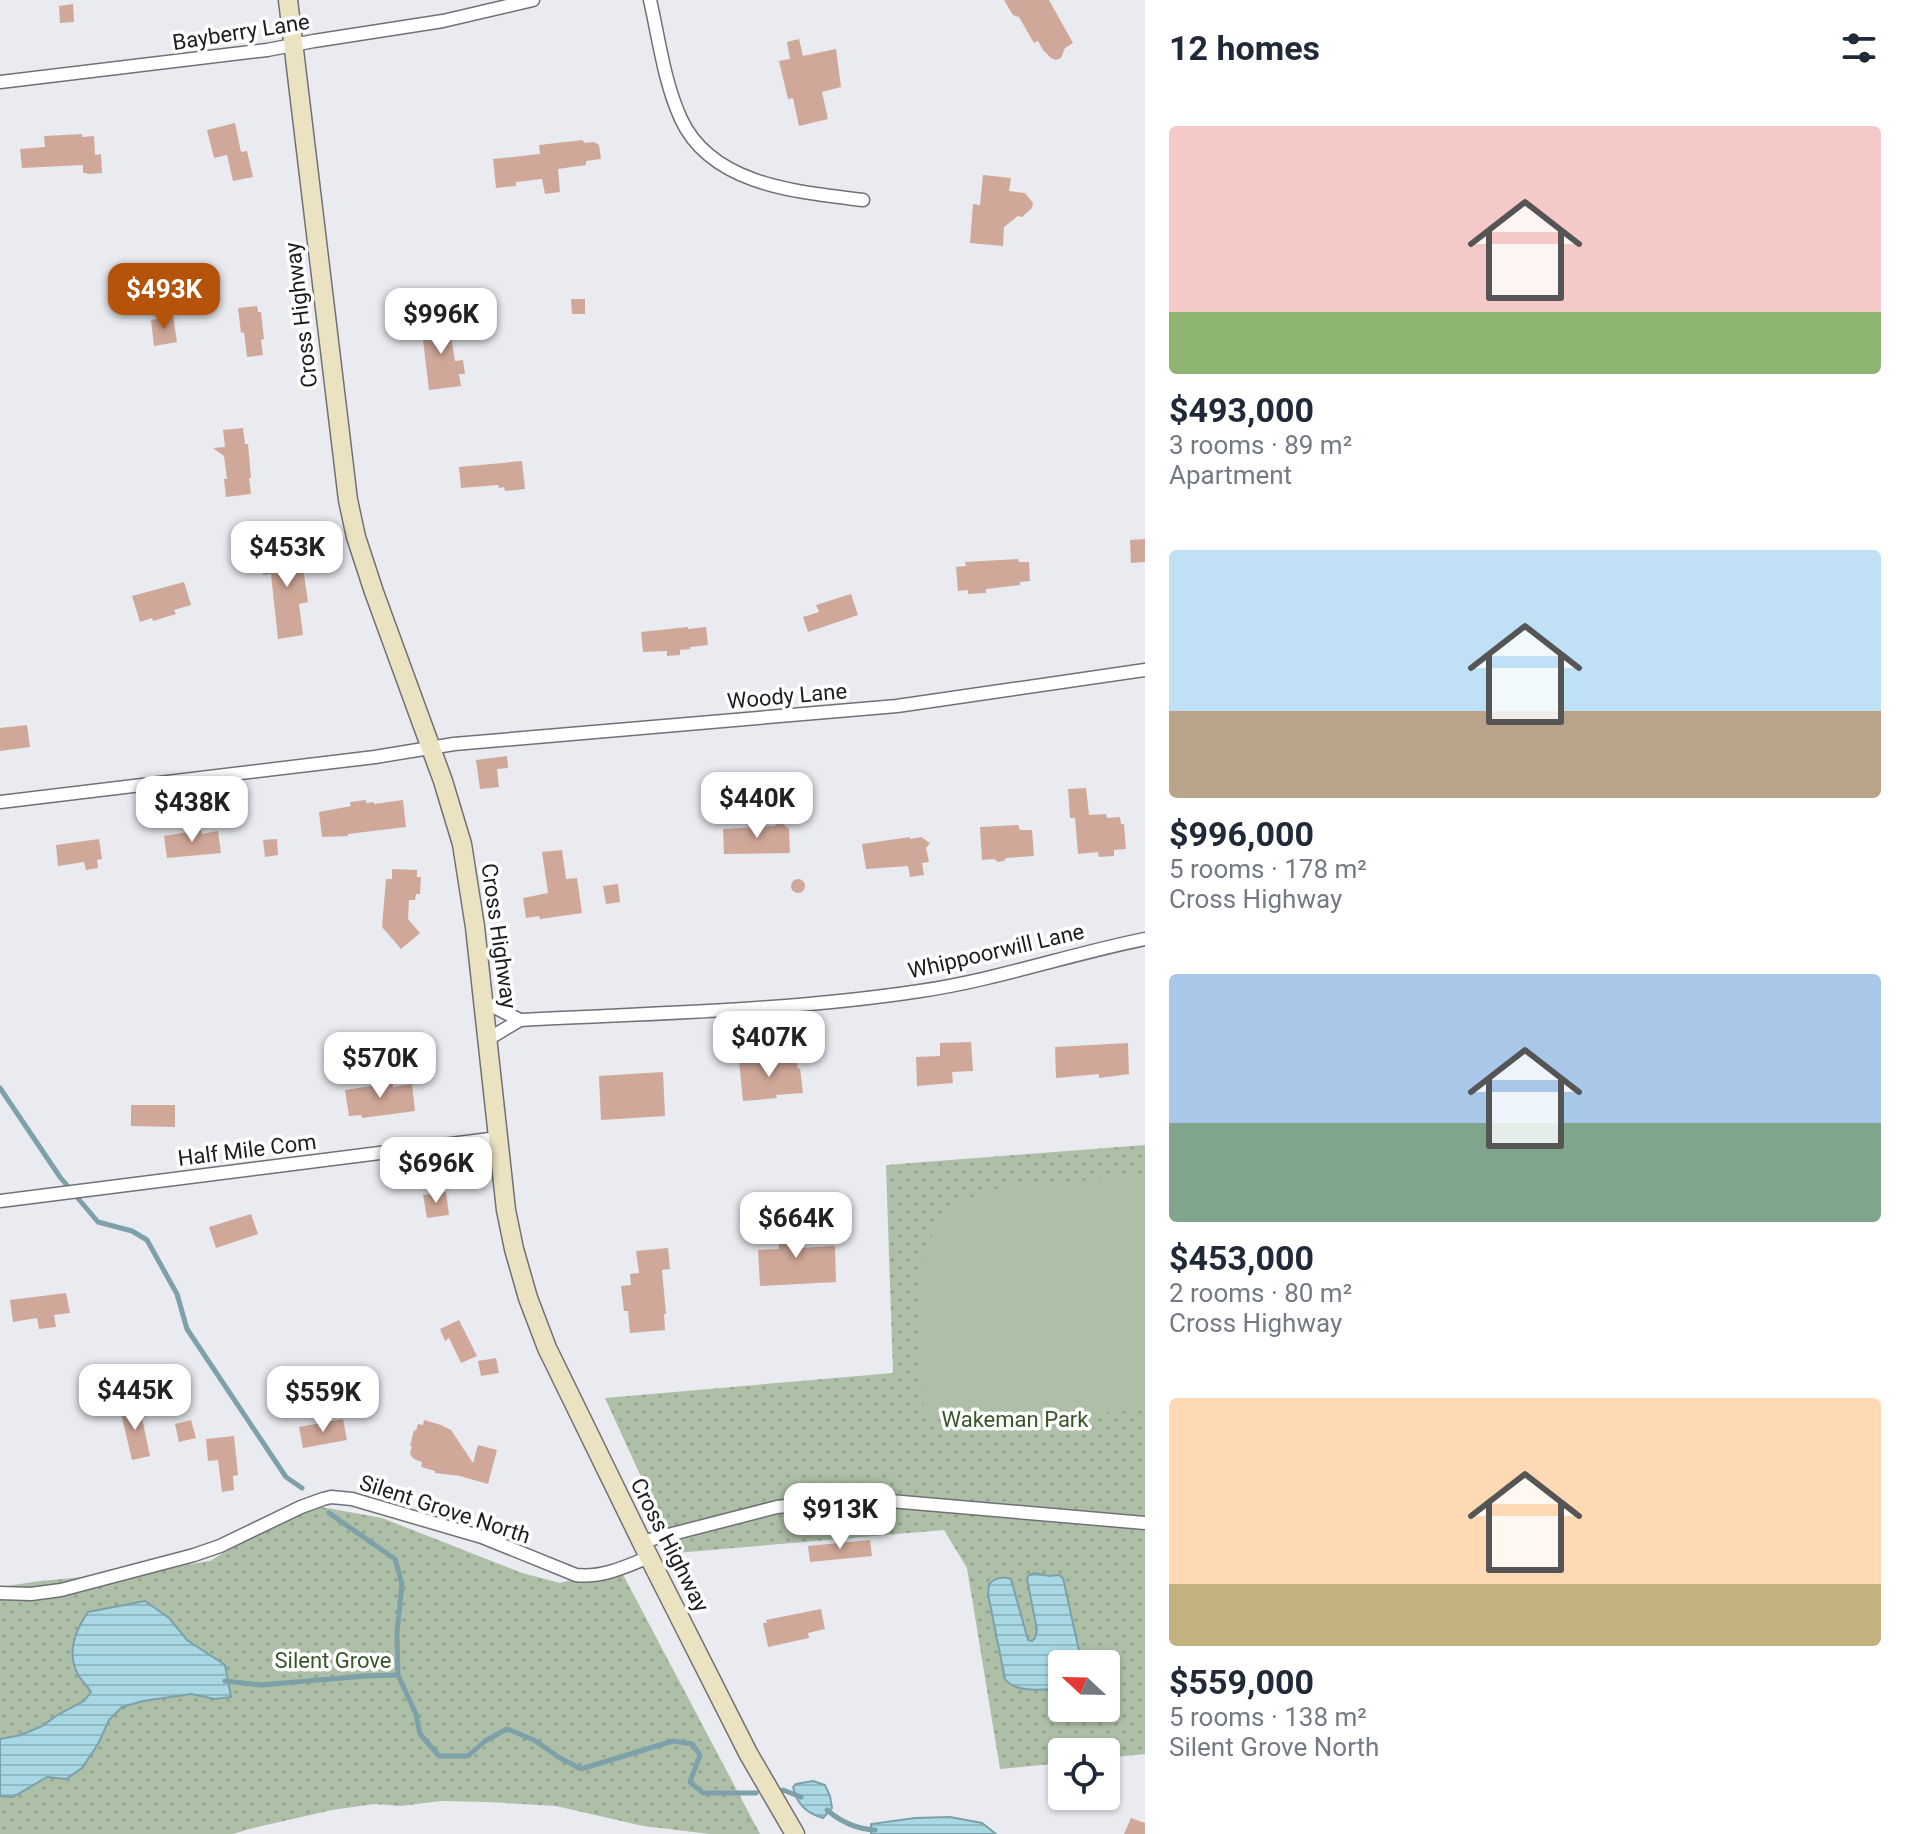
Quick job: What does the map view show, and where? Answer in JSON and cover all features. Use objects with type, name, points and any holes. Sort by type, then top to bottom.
[{"type":"street","name":"Cross Highway","points":[[288,0],[348,500],[374,592],[462,844],[473,908],[510,1230],[528,1298],[547,1348],[645,1549],[748,1753],[795,1834]]},
{"type":"street","name":"Bayberry Lane","points":[[0,82],[216,58],[443,21],[533,0]]},
{"type":"street","points":[[650,0],[676,107],[682,122],[703,150],[732,171],[754,180],[863,200]]},
{"type":"street","name":"Woody Lane","points":[[0,802],[469,743],[897,706],[1145,670]]},
{"type":"street","name":"Whippoorwill Lane","points":[[488,1039],[520,1020],[802,1004],[921,991],[1145,939]]},
{"type":"street","name":"Whippoorwill Lane","points":[[484,1002],[520,1020]]},
{"type":"street","name":"Half Mile Com","points":[[0,1201],[498,1138]]},
{"type":"street","name":"Silent Grove North","points":[[0,1593],[31,1594],[61,1590],[194,1555],[220,1546],[301,1507],[331,1497],[352,1499],[482,1537],[576,1575],[587,1576],[607,1573],[645,1549],[777,1507],[890,1501],[1145,1523]]},
{"type":"green space","name":"Wakeman Park","points":[[1145,1145],[1145,1754],[1120,1757],[1120,1738],[1048,1738],[1048,1764],[1000,1769],[967,1568],[944,1530],[676,1553],[605,1398],[893,1373],[886,1165]]},
{"type":"green space","points":[[1145,1176],[1145,1415],[1142,1411],[924,1419],[919,1303],[923,1257],[937,1223],[963,1200],[1004,1186]]},
{"type":"green space","name":"Silent Grove","points":[[316,1506],[382,1518],[522,1573],[560,1583],[619,1567],[760,1834],[710,1834],[643,1826],[556,1806],[441,1801],[401,1806],[374,1804],[332,1810],[233,1834],[0,1834],[0,1587],[210,1561],[275,1521]]},
{"type":"water","points":[[1029,1575],[1059,1575],[1063,1578],[1079,1650],[1048,1650],[1048,1690],[1023,1689],[1005,1679],[988,1594],[989,1584],[994,1580],[1011,1579],[1028,1640],[1032,1641],[1037,1630],[1027,1579]]},
{"type":"water","points":[[145,1601],[169,1618],[187,1640],[225,1665],[231,1697],[215,1699],[191,1694],[122,1707],[109,1720],[82,1768],[66,1779],[47,1777],[13,1797],[0,1796],[0,1739],[42,1726],[84,1701],[91,1692],[80,1678],[73,1660],[76,1635],[88,1612]]},
{"type":"water","points":[[813,1781],[825,1785],[830,1796],[832,1808],[823,1818],[803,1807],[793,1787]]},
{"type":"water","points":[[950,1817],[982,1823],[996,1834],[871,1834],[871,1824]]},
{"type":"building","points":[[1004,0],[1049,0],[1073,43],[1065,48],[1061,58],[1051,58],[1038,41],[1034,43],[1019,17],[1013,15]]},
{"type":"building","points":[[73,4],[74,22],[60,23],[59,6]]},
{"type":"building","points":[[799,39],[803,56],[836,49],[841,87],[822,92],[828,119],[799,126],[793,98],[788,99],[779,61],[790,59],[787,42]]},
{"type":"building","points":[[235,123],[241,152],[247,151],[253,177],[233,181],[227,155],[214,158],[207,130]]},
{"type":"building","points":[[82,134],[82,137],[94,136],[95,155],[101,154],[102,173],[83,173],[83,165],[22,168],[20,149],[45,147],[44,136]]},
{"type":"building","points":[[583,140],[584,143],[599,145],[601,159],[586,161],[586,165],[558,169],[560,192],[545,194],[542,179],[496,188],[493,159],[540,154],[539,145]]},
{"type":"building","points":[[983,175],[1011,178],[1009,191],[1025,193],[1033,203],[1022,217],[1018,216],[1004,227],[1003,246],[970,243],[973,204],[980,205]]},
{"type":"building","points":[[571,299],[585,299],[585,314],[572,314]]},
{"type":"building","points":[[257,306],[258,312],[261,312],[263,355],[247,357],[238,308]]},
{"type":"building","points":[[173,316],[177,342],[154,346],[151,320]]},
{"type":"building","points":[[448,319],[455,361],[463,360],[465,374],[459,374],[461,386],[429,390],[421,323]]},
{"type":"building","points":[[243,428],[245,444],[248,444],[251,494],[226,497],[224,456],[213,448],[225,447],[223,430]]},
{"type":"building","points":[[522,461],[525,489],[505,491],[498,485],[461,488],[459,467]]},
{"type":"building","points":[[1145,539],[1145,562],[1131,563],[1130,540]]},
{"type":"building","points":[[300,547],[308,602],[299,604],[303,635],[278,639],[271,574],[263,575],[261,562],[269,561],[267,551]]},
{"type":"building","points":[[1018,559],[1019,562],[1029,562],[1030,581],[986,589],[986,593],[958,591],[956,567],[966,566],[965,562]]},
{"type":"building","points":[[184,582],[191,605],[174,610],[176,614],[140,622],[132,596]]},
{"type":"building","points":[[851,594],[858,615],[808,632],[803,617],[819,612],[816,605]]},
{"type":"building","points":[[706,627],[708,645],[680,650],[680,655],[667,656],[667,651],[643,652],[641,632]]},
{"type":"building","points":[[27,725],[30,747],[0,751],[0,728]]},
{"type":"building","points":[[507,756],[508,768],[497,769],[499,787],[480,789],[476,760]]},
{"type":"building","points":[[1086,788],[1089,815],[1120,817],[1121,824],[1124,824],[1126,849],[1114,850],[1114,856],[1099,857],[1098,852],[1078,854],[1075,818],[1070,818],[1068,789]]},
{"type":"building","points":[[366,800],[366,803],[374,804],[403,800],[406,827],[322,837],[319,812]]},
{"type":"building","points":[[783,824],[789,829],[790,853],[724,854],[723,829]]},
{"type":"building","points":[[1018,825],[1020,830],[1032,830],[1034,856],[1006,858],[998,862],[994,859],[982,860],[980,827]]},
{"type":"building","points":[[201,830],[202,834],[218,831],[221,853],[167,858],[164,836]]},
{"type":"building","points":[[921,837],[930,843],[926,848],[929,862],[922,863],[924,875],[910,877],[908,866],[866,869],[862,844]]},
{"type":"building","points":[[99,839],[102,859],[97,860],[98,868],[86,870],[84,862],[58,866],[56,845]]},
{"type":"building","points":[[277,839],[278,855],[265,857],[263,840]]},
{"type":"building","points":[[562,850],[566,879],[577,878],[582,913],[526,918],[523,898],[548,893],[542,852]]},
{"type":"building","points":[[392,869],[417,870],[417,877],[421,877],[420,894],[416,894],[415,900],[409,900],[408,919],[420,933],[401,949],[382,927],[386,879],[392,879]]},
{"type":"building","points":[[798,879],[805,886],[798,893],[791,886]]},
{"type":"building","points":[[618,884],[620,902],[606,904],[603,886]]},
{"type":"building","points":[[971,1042],[973,1071],[952,1072],[953,1083],[917,1086],[916,1057],[940,1056],[940,1043]]},
{"type":"building","points":[[1128,1043],[1129,1074],[1056,1078],[1055,1047]]},
{"type":"building","points":[[782,1057],[782,1061],[794,1060],[800,1068],[803,1093],[743,1101],[739,1061]]},
{"type":"building","points":[[663,1072],[665,1116],[601,1120],[599,1076]]},
{"type":"building","points":[[393,1083],[393,1087],[412,1084],[415,1111],[362,1118],[361,1115],[349,1116],[345,1090]]},
{"type":"building","points":[[131,1105],[175,1105],[175,1127],[131,1126]]},
{"type":"building","points":[[446,1192],[449,1215],[427,1218],[423,1195]]},
{"type":"building","points":[[251,1214],[258,1234],[216,1248],[209,1227]]},
{"type":"building","points":[[799,1219],[800,1248],[835,1246],[836,1282],[760,1286],[758,1250],[779,1249],[778,1220]]},
{"type":"building","points":[[668,1248],[670,1269],[662,1270],[665,1330],[630,1333],[621,1286],[631,1285],[630,1274],[639,1273],[636,1251]]},
{"type":"building","points":[[66,1293],[70,1313],[54,1315],[56,1327],[39,1329],[37,1318],[13,1322],[10,1300]]},
{"type":"building","points":[[459,1320],[477,1356],[461,1363],[449,1338],[445,1341],[440,1329]]},
{"type":"building","points":[[496,1358],[499,1373],[481,1376],[478,1361]]},
{"type":"building","points":[[139,1404],[150,1456],[132,1460],[120,1409]]},
{"type":"building","points":[[343,1419],[347,1440],[303,1448],[299,1427]]},
{"type":"building","points":[[191,1420],[196,1438],[179,1442],[175,1424]]},
{"type":"building","points":[[424,1420],[451,1430],[473,1463],[478,1445],[497,1450],[488,1484],[421,1467],[422,1462],[410,1454],[410,1446],[414,1430],[418,1424],[423,1425]]},
{"type":"building","points":[[234,1436],[238,1475],[233,1476],[234,1490],[222,1492],[218,1460],[208,1461],[206,1439]]},
{"type":"building","points":[[870,1540],[872,1556],[810,1562],[808,1546]]},
{"type":"building","points":[[821,1609],[825,1629],[808,1633],[809,1638],[768,1647],[763,1623],[767,1623],[766,1620]]},
{"type":"building","points":[[1131,1818],[1145,1823],[1145,1834],[1124,1834]]},
{"type":"waterway","points":[[0,1088],[60,1177],[98,1222],[132,1231],[147,1240],[177,1294],[187,1329],[286,1477],[302,1488]]},
{"type":"waterway","points":[[329,1513],[395,1559],[402,1584],[397,1633],[398,1675],[416,1714],[420,1734],[439,1756],[468,1756],[485,1741],[507,1729],[534,1740],[581,1769],[673,1741],[692,1744],[700,1755],[690,1782],[703,1793],[756,1793]]},
{"type":"waterway","points":[[225,1681],[261,1685],[398,1675]]},
{"type":"waterway","points":[[783,1790],[801,1797]]},
{"type":"waterway","points":[[827,1810],[849,1824],[875,1830]]}]
